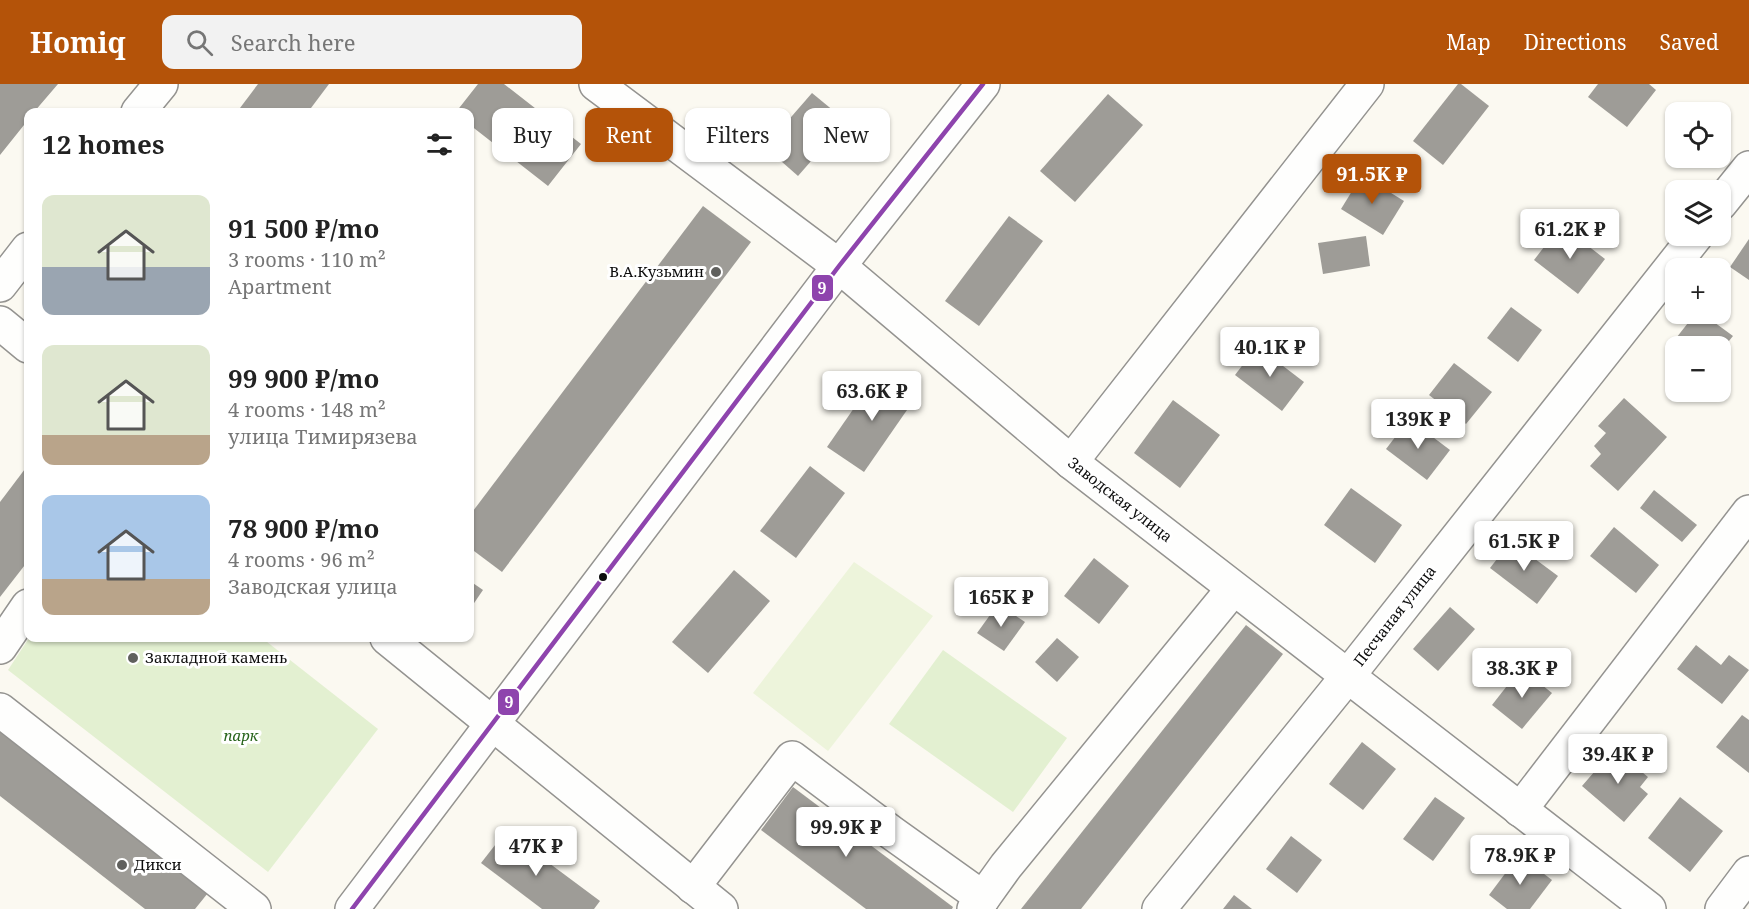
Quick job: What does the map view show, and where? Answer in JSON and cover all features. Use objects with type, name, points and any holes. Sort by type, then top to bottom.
[{"type":"street","points":[[141,108],[161,84]]},
{"type":"street","name":"Заводская улица","points":[[596,84],[839,266],[1071,462],[1649,909]]},
{"type":"street","points":[[352,909],[839,266],[983,84]]},
{"type":"street","points":[[1071,462],[1367,84]]},
{"type":"street","points":[[1731,190],[1749,168]]},
{"type":"street","name":"Песчаная улица","points":[[1159,909],[1347,677],[1688,246]]},
{"type":"street","points":[[0,285],[24,254]]},
{"type":"street","points":[[0,323],[24,343]]},
{"type":"street","points":[[1520,810],[1749,512]]},
{"type":"street","points":[[693,886],[792,758],[892,833],[979,904],[1006,866],[1233,589]]},
{"type":"street","points":[[0,647],[24,612]]},
{"type":"street","points":[[392,642],[721,909]]},
{"type":"street","points":[[0,710],[254,909]]},
{"type":"street","points":[[1722,909],[1749,873]]},
{"type":"green space","points":[[854,562],[933,616],[828,751],[753,693]]},
{"type":"green space","name":"парк","points":[[26,642],[267,642],[378,729],[268,872],[8,670]]},
{"type":"green space","points":[[943,650],[1067,738],[1013,812],[889,724]]},
{"type":"building","points":[[0,84],[58,84],[37,108],[24,108],[24,125],[0,155]]},
{"type":"building","points":[[258,84],[329,84],[311,108],[240,108]]},
{"type":"building","points":[[478,84],[504,84],[535,108],[492,108],[492,142],[474,128],[474,108],[459,108]]},
{"type":"building","points":[[1458,84],[1489,106],[1443,165],[1413,141]]},
{"type":"building","points":[[1598,84],[1649,84],[1656,90],[1627,127],[1588,97]]},
{"type":"building","points":[[812,93],[830,108],[803,108],[803,162],[810,162],[798,176],[782,162],[791,162],[791,117]]},
{"type":"building","points":[[1108,94],[1143,125],[1075,202],[1040,171]]},
{"type":"building","points":[[573,138],[581,144],[573,154]]},
{"type":"building","points":[[517,162],[567,162],[548,186]]},
{"type":"building","points":[[1362,175],[1404,201],[1383,235],[1341,209]]},
{"type":"building","points":[[703,206],[751,242],[502,572],[474,551],[474,510]]},
{"type":"building","points":[[1009,216],[1043,241],[979,326],[945,301]]},
{"type":"building","points":[[1561,225],[1605,259],[1578,294],[1534,260]]},
{"type":"building","points":[[1366,236],[1370,266],[1323,274],[1318,243]]},
{"type":"building","points":[[1749,239],[1749,280],[1731,266]]},
{"type":"building","points":[[1511,307],[1542,330],[1518,362],[1487,338]]},
{"type":"building","points":[[1687,324],[1717,324],[1733,336],[1731,338],[1731,336],[1678,336]]},
{"type":"building","points":[[1257,346],[1304,382],[1282,411],[1235,375]]},
{"type":"building","points":[[1454,363],[1492,392],[1466,424],[1429,395]]},
{"type":"building","points":[[879,372],[916,397],[864,472],[827,447]]},
{"type":"building","points":[[1624,398],[1667,437],[1618,491],[1590,466],[1601,454],[1594,446],[1606,433],[1598,426]]},
{"type":"building","points":[[1173,400],[1220,435],[1180,488],[1134,453]]},
{"type":"building","points":[[1409,419],[1450,450],[1427,480],[1386,449]]},
{"type":"building","points":[[810,466],[845,493],[796,558],[760,531]]},
{"type":"building","points":[[24,470],[24,566],[0,597],[0,502]]},
{"type":"building","points":[[1351,488],[1402,525],[1375,563],[1324,525]]},
{"type":"building","points":[[1654,490],[1697,525],[1682,542],[1640,508]]},
{"type":"building","points":[[1614,527],[1659,565],[1636,593],[1590,556]]},
{"type":"building","points":[[1511,541],[1558,576],[1537,604],[1490,568]]},
{"type":"building","points":[[1094,558],[1129,586],[1099,624],[1064,596]]},
{"type":"building","points":[[734,570],[770,601],[708,673],[672,642]]},
{"type":"building","points":[[474,584],[483,590],[474,603]]},
{"type":"building","points":[[998,604],[1025,622],[1004,651],[977,633]]},
{"type":"building","points":[[1450,607],[1475,629],[1438,671],[1413,649]]},
{"type":"building","points":[[1246,625],[1283,654],[1081,909],[1021,909]]},
{"type":"building","points":[[1057,638],[1079,657],[1057,682],[1035,662]]},
{"type":"building","points":[[1696,645],[1721,665],[1729,655],[1749,670],[1722,704],[1677,669]]},
{"type":"building","points":[[1521,668],[1552,693],[1522,729],[1492,705]]},
{"type":"building","points":[[1742,715],[1749,720],[1749,773],[1716,747]]},
{"type":"building","points":[[0,722],[212,888],[195,909],[145,909],[0,796]]},
{"type":"building","points":[[1362,742],[1396,769],[1363,810],[1329,784]]},
{"type":"building","points":[[1614,749],[1648,777],[1640,787],[1648,794],[1624,822],[1582,786]]},
{"type":"building","points":[[793,787],[953,907],[952,909],[866,909],[761,830]]},
{"type":"building","points":[[1435,797],[1465,818],[1433,861],[1403,839]]},
{"type":"building","points":[[1680,797],[1723,831],[1690,872],[1648,838]]},
{"type":"building","points":[[506,831],[600,901],[594,909],[542,909],[481,863]]},
{"type":"building","points":[[1291,836],[1322,860],[1297,893],[1266,869]]},
{"type":"building","points":[[1519,855],[1552,880],[1530,909],[1507,909],[1489,895]]},
{"type":"building","points":[[1234,895],[1252,909],[1223,909]]},
{"type":"transit line","name":"9","points":[[352,909],[839,266],[983,84]]},
{"type":"place","name":"В.А.Кузьмин","points":[[716,272]]},
{"type":"place","name":"Закладной камень","points":[[133,658]]},
{"type":"place","name":"Дикси","points":[[122,865]]}]
